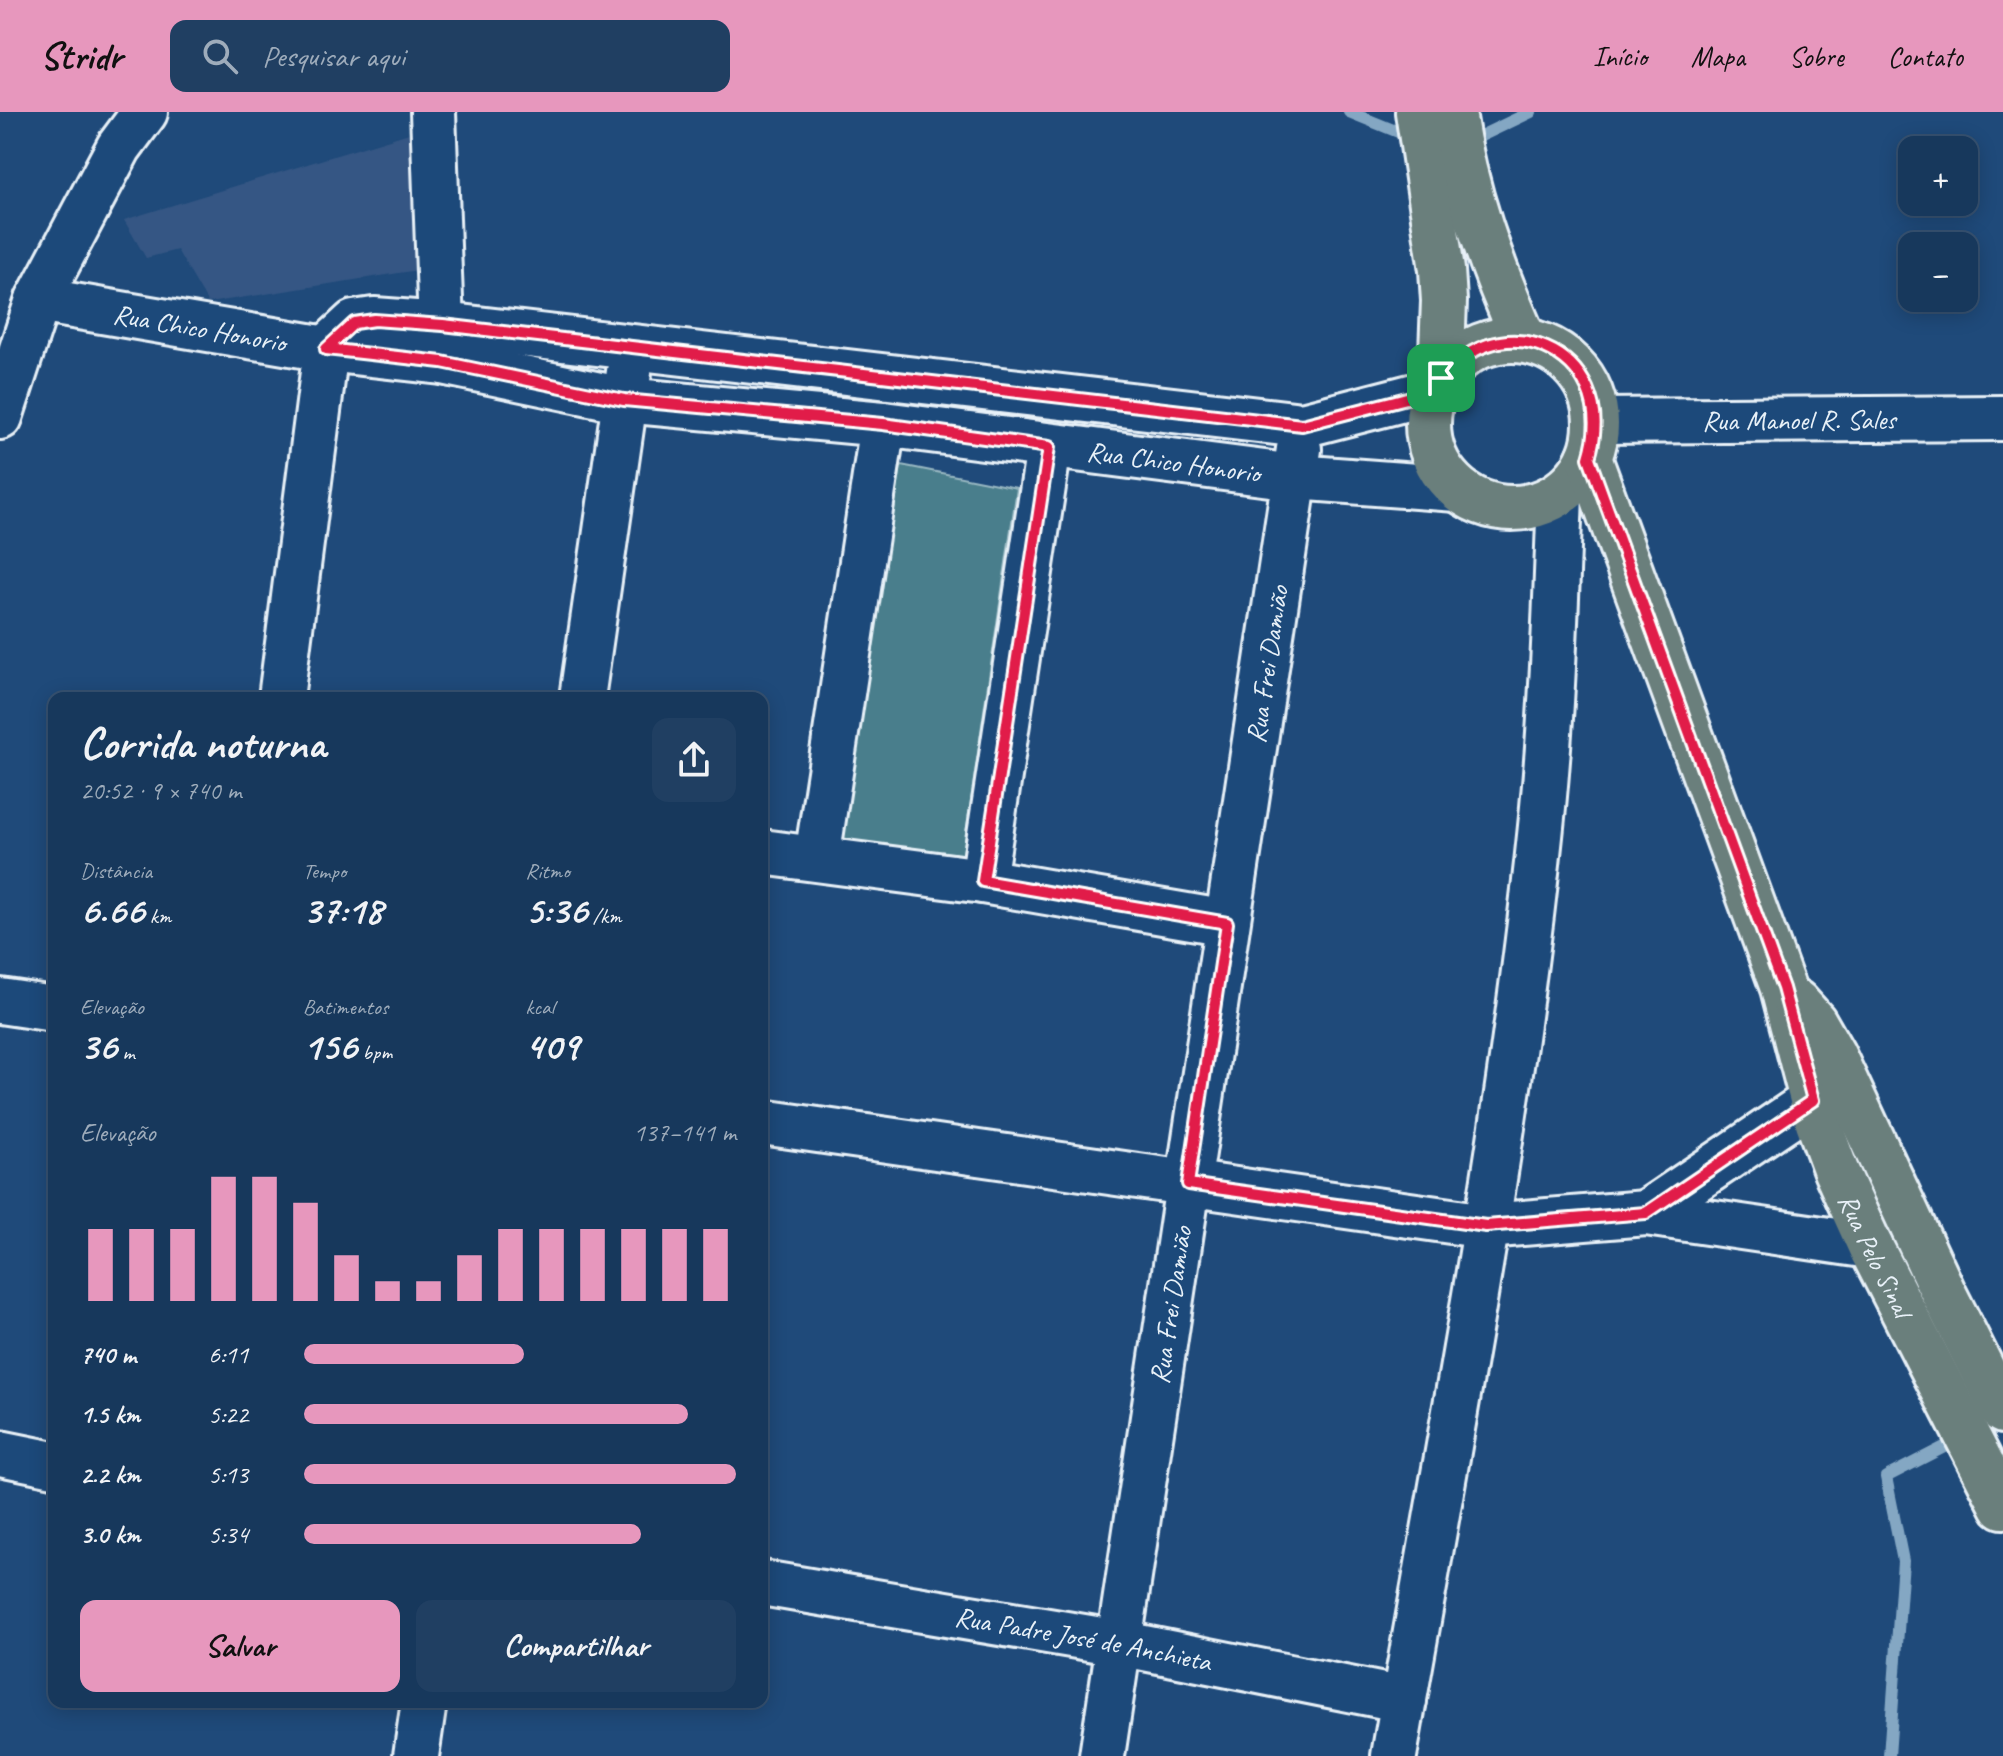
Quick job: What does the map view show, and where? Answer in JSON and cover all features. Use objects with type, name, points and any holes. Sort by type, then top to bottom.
[{"type":"main road","points":[[1418,112],[1453,209],[1491,264],[1524,340]]},
{"type":"main road","points":[[1437,384],[1463,355],[1492,342],[1524,340],[1552,350],[1575,367],[1590,392],[1593,440],[1580,474],[1560,494],[1535,506],[1507,509],[1480,503],[1457,489],[1439,469],[1428,444],[1427,417],[1437,384],[1453,209],[1453,112]]},
{"type":"main road","name":"Rua Pelo Sinal","points":[[1593,440],[1783,988],[1831,1094],[1944,1294],[2003,1411]]},
{"type":"main road","name":"Rua Pelo Sinal","points":[[1831,1094],[1836,1171],[1870,1246],[2003,1506]]},
{"type":"street","points":[[0,417],[38,300],[119,147],[145,112]]},
{"type":"street","points":[[433,112],[442,344]]},
{"type":"street","name":"Rua Chico Honorio","points":[[38,300],[326,349]]},
{"type":"street","points":[[282,692],[326,349],[354,323],[374,320],[442,344],[634,348],[1302,425],[1437,384]]},
{"type":"street","name":"Rua Chico Honorio","points":[[442,344],[624,400],[883,424],[1295,477],[1457,489]]},
{"type":"street","points":[[583,692],[634,348]]},
{"type":"street","name":"Rua Manoel R. Sales","points":[[1593,440],[2003,418]]},
{"type":"street","points":[[817,858],[883,424]]},
{"type":"street","name":"Rua Frei Damião","points":[[1102,1756],[1302,425]]},
{"type":"street","points":[[983,881],[1049,447]]},
{"type":"street","points":[[1394,1756],[1486,1226],[1518,1014],[1543,807],[1553,680],[1560,494]]},
{"type":"street","points":[[768,853],[983,881],[1227,923]]},
{"type":"street","points":[[0,1001],[48,1008]]},
{"type":"street","points":[[1646,1213],[1831,1094]]},
{"type":"street","points":[[768,1123],[1486,1226],[1646,1213],[1870,1246]]},
{"type":"street","points":[[0,1453],[48,1463]]},
{"type":"street","name":"Rua Padre José de Anchieta","points":[[768,1584],[1119,1643],[1404,1700]]},
{"type":"street","points":[[416,1756],[423,1708]]},
{"type":"shaded area","points":[[416,131],[424,269],[208,303],[177,250],[146,258],[124,220]]},
{"type":"green space","points":[[901,465],[1017,488],[963,854],[841,844]]},
{"type":"waterway","points":[[1349,112],[1413,138]]},
{"type":"waterway","points":[[1466,143],[1531,112]]},
{"type":"waterway","points":[[1889,1756],[1903,1561],[1886,1477],[1952,1443]]},
{"type":"route","points":[[374,320],[443,325],[1302,425],[1434,391],[1441,378],[1463,355],[1492,342],[1524,340],[1552,350],[1575,367],[1590,392],[1597,421],[1589,458],[1783,988],[1813,1100],[1646,1213],[1486,1226],[1188,1184],[1227,923],[983,881],[1049,447],[883,424],[624,400],[442,362],[326,349],[354,323],[374,320]]}]
